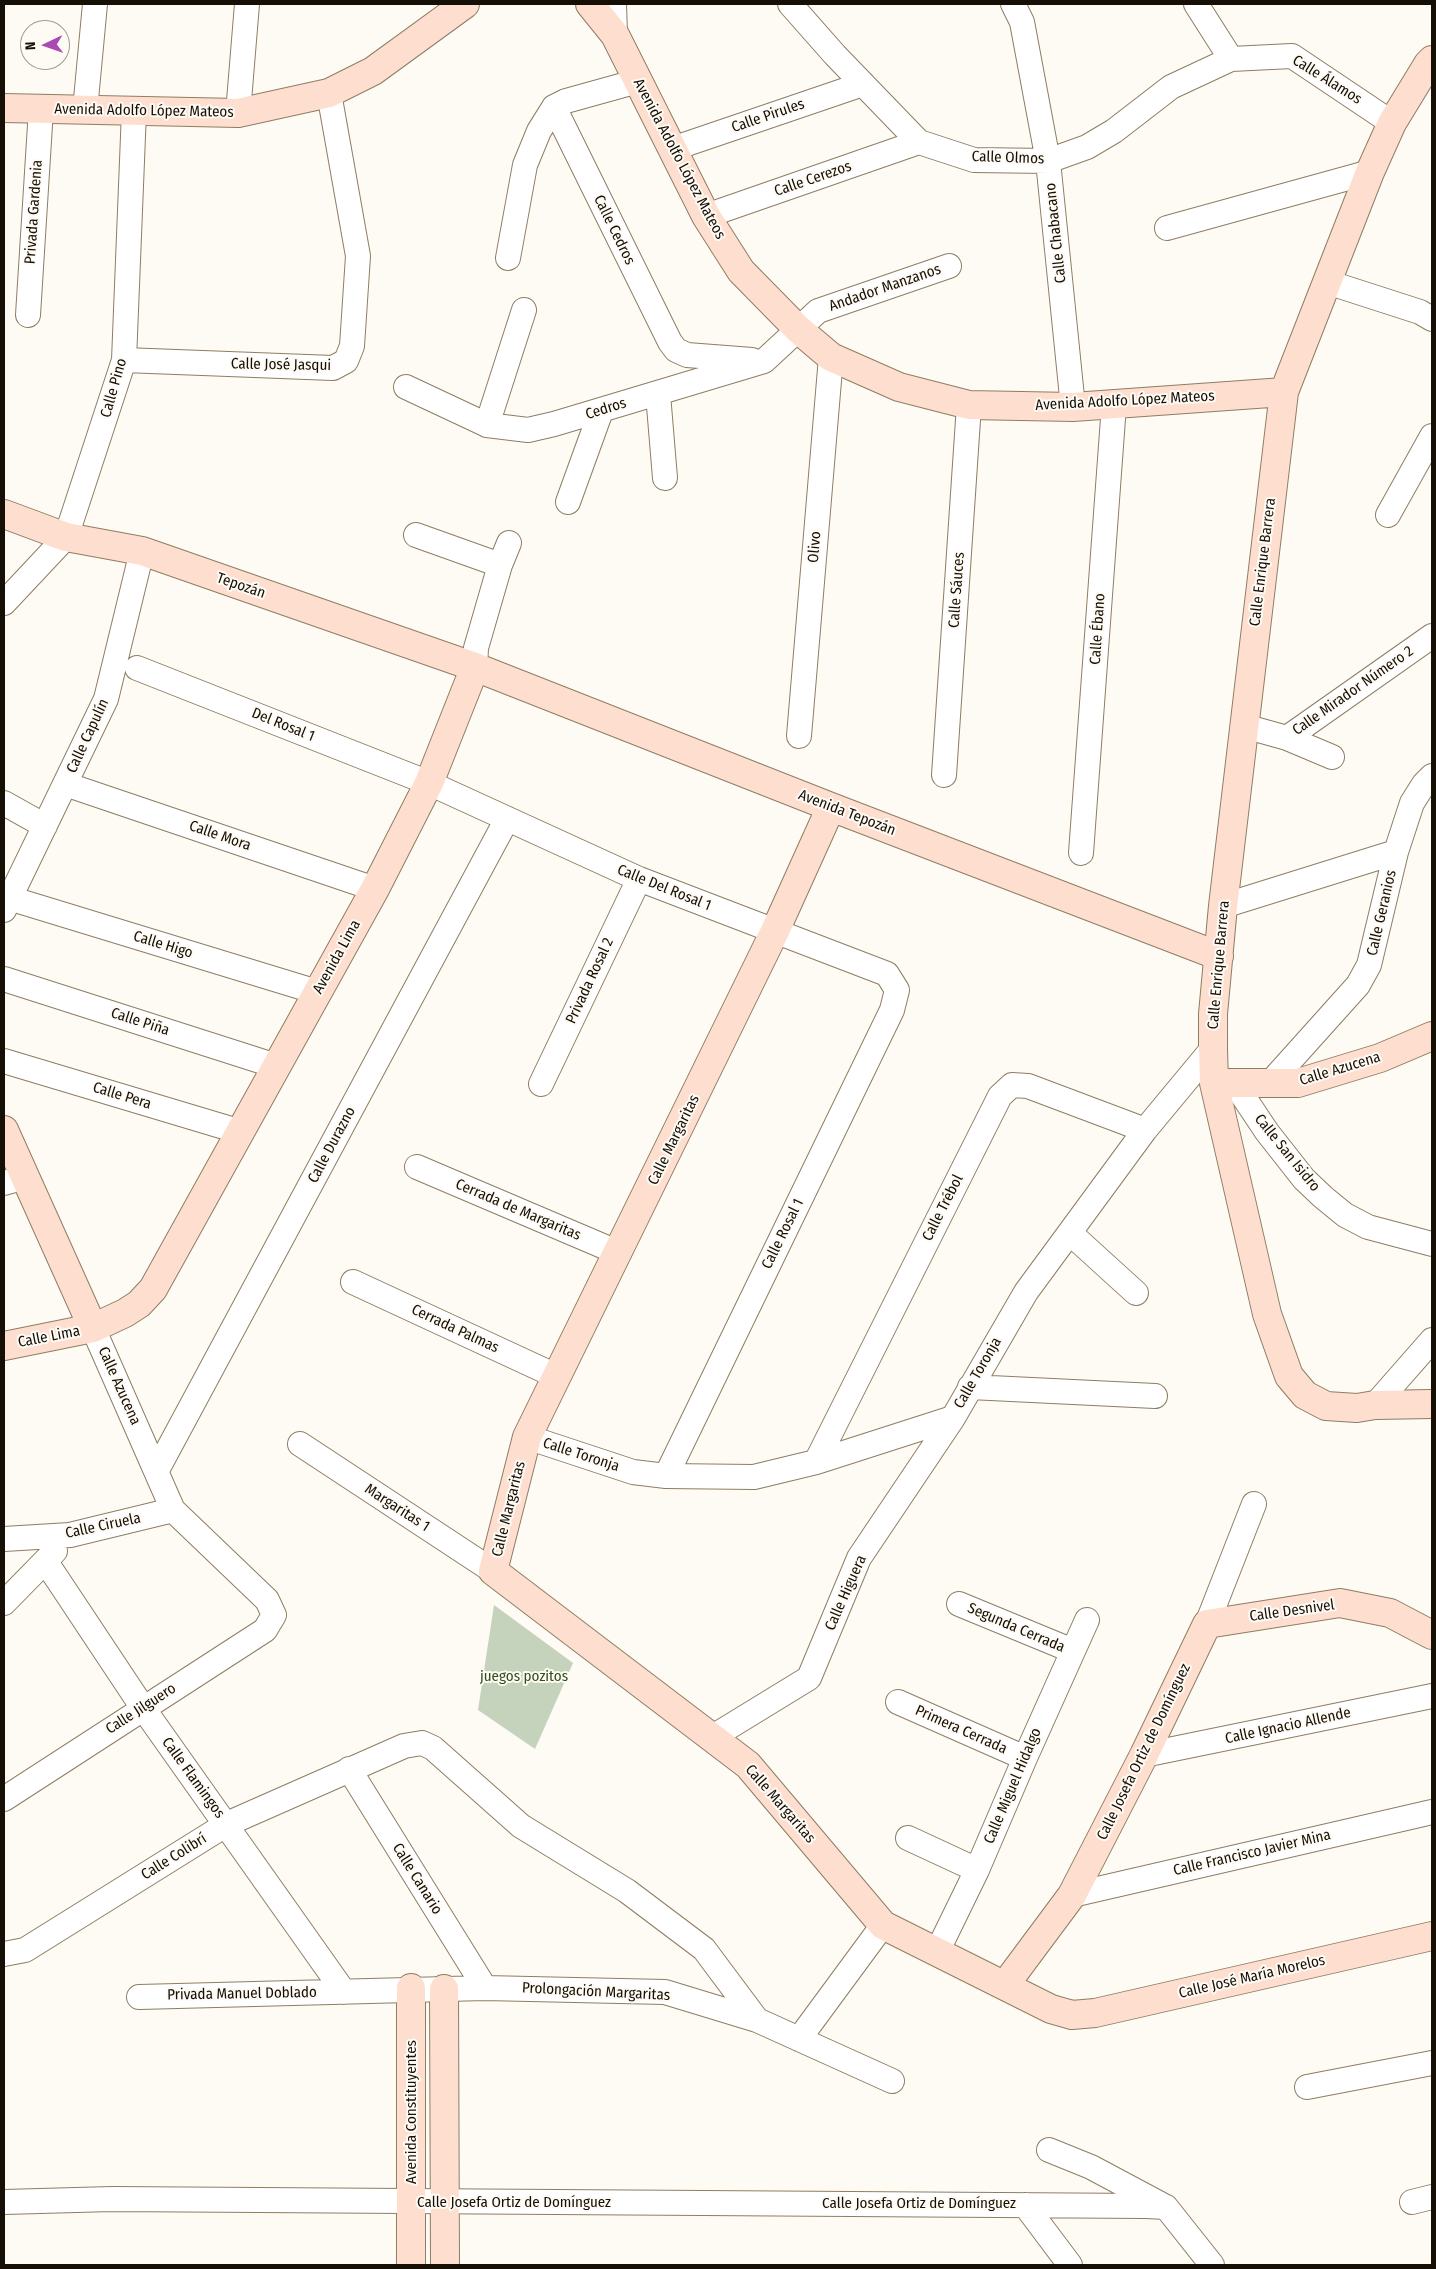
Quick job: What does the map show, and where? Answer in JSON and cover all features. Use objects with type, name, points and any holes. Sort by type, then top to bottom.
[{"type":"street","points":[[85,110],[94,4]]},
{"type":"street","points":[[238,113],[247,4]]},
{"type":"street","name":"Avenida Adolfo López Mateos","points":[[4,108],[238,113],[329,94],[373,71],[465,4]]},
{"type":"street","name":"Avenida Adolfo López Mateos","points":[[590,4],[616,35],[706,216],[741,271],[798,329],[831,358],[899,387],[969,405],[1073,407],[1284,392]]},
{"type":"street","points":[[614,4],[616,35]]},
{"type":"street","name":"Calle Olmos","points":[[790,4],[919,142],[974,160],[1048,161],[1086,147],[1114,131],[1171,87],[1231,59]]},
{"type":"street","name":"Calle Chabacano","points":[[1013,4],[1022,22],[1048,161],[1073,407]]},
{"type":"street","points":[[1196,4],[1231,59]]},
{"type":"street","name":"Calle Álamos","points":[[1231,59],[1292,56],[1392,123]]},
{"type":"street","points":[[1284,392],[1370,172],[1392,123],[1432,60]]},
{"type":"street","points":[[508,258],[526,165],[539,131],[554,107],[638,81]]},
{"type":"street","name":"Calle Pirules","points":[[672,149],[863,84]]},
{"type":"street","name":"Calle José Jasqui","points":[[124,360],[333,368],[346,361],[352,346],[358,256],[329,94]]},
{"type":"street","name":"Calle Cedros","points":[[554,107],[665,333],[676,350],[687,355],[764,361]]},
{"type":"street","name":"Privada Gardenia","points":[[28,315],[41,109]]},
{"type":"street","name":"Calle Pino","points":[[4,603],[66,537],[124,360],[134,112]]},
{"type":"street","name":"Calle Cerezos","points":[[706,216],[919,142]]},
{"type":"street","points":[[1167,228],[1370,172]]},
{"type":"street","name":"Andador Manzanos","points":[[798,329],[818,311],[948,266]]},
{"type":"street","points":[[1327,282],[1420,312],[1432,319]]},
{"type":"street","points":[[487,424],[524,310]]},
{"type":"street","name":"Cedros","points":[[406,387],[487,424],[528,430],[601,411],[764,361],[798,329]]},
{"type":"street","name":"Olivo","points":[[799,736],[831,358]]},
{"type":"street","name":"Calle Enrique Barrera","points":[[1284,392],[1223,906],[1213,1014],[1213,1048],[1224,1084],[1267,1314],[1289,1376],[1306,1395],[1326,1406],[1357,1408],[1375,1405],[1432,1404]]},
{"type":"street","points":[[658,394],[665,478]]},
{"type":"street","name":"Calle Sáuces","points":[[944,775],[969,405]]},
{"type":"street","name":"Calle Ébano","points":[[1081,853],[1114,405]]},
{"type":"street","points":[[568,502],[601,411]]},
{"type":"street","points":[[1388,515],[1432,436]]},
{"type":"street","name":"Tepozán","points":[[4,514],[66,537],[142,551],[475,667]]},
{"type":"street","points":[[416,535],[500,565]]},
{"type":"street","name":"Avenida Lima","points":[[93,1328],[125,1313],[139,1304],[153,1289],[375,888],[429,783],[475,667],[476,648],[500,565],[509,543]]},
{"type":"street","name":"Calle Capulín","points":[[6,904],[106,699],[142,551]]},
{"type":"street","name":"Calle Mirador Número 2","points":[[1244,726],[1287,738],[1432,636]]},
{"type":"street","name":"Avenida Tepozán","points":[[475,667],[831,808],[1219,956]]},
{"type":"street","name":"Del Rosal 1","points":[[137,668],[429,783]]},
{"type":"street","points":[[1287,738],[1332,757]]},
{"type":"street","name":"Calle Geranios","points":[[1270,1083],[1358,985],[1370,965],[1396,852],[1412,803],[1424,784],[1432,776]]},
{"type":"street","name":"Calle Del Rosal 1","points":[[429,783],[638,879],[887,974],[897,990]]},
{"type":"street","name":"Calle Mora","points":[[65,784],[375,888]]},
{"type":"street","points":[[4,803],[45,826]]},
{"type":"street","name":"Calle Margaritas","points":[[831,808],[775,931],[619,1253],[527,1437],[493,1572],[748,1766],[883,1925],[1052,2009],[1072,2015]]},
{"type":"street","name":"Calle Durazno","points":[[157,1470],[507,819]]},
{"type":"street","points":[[1223,906],[1396,852]]},
{"type":"street","name":"Privada Rosal 2","points":[[541,1084],[638,879]]},
{"type":"street","name":"Calle Higo","points":[[6,904],[316,992]]},
{"type":"street","name":"Calle Piña","points":[[4,978],[276,1066]]},
{"type":"street","name":"Calle Rosal 1","points":[[666,1476],[892,1010],[897,990]]},
{"type":"street","name":"Calle Azucena","points":[[1224,1084],[1298,1083],[1380,1058],[1432,1036]]},
{"type":"street","name":"Calle Toronja","points":[[527,1437],[634,1472],[666,1476],[754,1477],[816,1462],[953,1418],[1026,1292],[1145,1130],[1213,1048]]},
{"type":"street","name":"Calle Pera","points":[[4,1061],[241,1132]]},
{"type":"street","name":"Calle San Isidro","points":[[1224,1084],[1267,1132],[1304,1179],[1345,1215],[1368,1227],[1432,1244]]},
{"type":"street","name":"Calle Trébol","points":[[816,1462],[1000,1096],[1012,1085],[1028,1086],[1145,1130]]},
{"type":"street","name":"Calle Azucena","points":[[4,1130],[15,1180],[93,1328],[173,1510],[267,1600],[274,1615]]},
{"type":"street","name":"Cerrada de Margaritas","points":[[416,1167],[619,1253]]},
{"type":"street","points":[[1070,1233],[1136,1293]]},
{"type":"street","name":"Cerrada Palmas","points":[[353,1282],[556,1376]]},
{"type":"street","name":"Calle Lima","points":[[4,1346],[93,1328]]},
{"type":"street","points":[[1375,1405],[1432,1340]]},
{"type":"street","points":[[970,1388],[1155,1396]]},
{"type":"street","name":"Calle Higuera","points":[[711,1738],[809,1678],[859,1558],[953,1418]]},
{"type":"street","name":"Margaritas 1","points":[[300,1444],[493,1572]]},
{"type":"street","name":"Calle Josefa Ortiz de Domínguez","points":[[1006,1985],[1072,1895],[1144,1756],[1207,1624],[1254,1504]]},
{"type":"street","name":"Calle Ciruela","points":[[4,1539],[70,1535],[173,1510]]},
{"type":"street","points":[[4,1603],[46,1562],[70,1535]]},
{"type":"street","name":"Calle Flamingos","points":[[46,1562],[142,1708],[344,1992]]},
{"type":"street","name":"Segunda Cerrada","points":[[959,1604],[1072,1651]]},
{"type":"street","name":"Calle Desnivel","points":[[1207,1624],[1340,1604],[1390,1613],[1432,1634]]},
{"type":"street","name":"Calle Jilguero","points":[[4,1799],[265,1630],[274,1615]]},
{"type":"street","name":"Calle Miguel Hidalgo","points":[[937,1952],[977,1870],[1087,1620]]},
{"type":"street","name":"Calle Ignacio Allende","points":[[1144,1756],[1432,1696]]},
{"type":"street","name":"Primera Cerrada","points":[[898,1702],[1025,1758]]},
{"type":"street","name":"Calle Colibrí","points":[[5,1954],[25,1950],[226,1824],[404,1746],[422,1743],[433,1748],[521,1826],[627,1891],[704,1949],[757,2020]]},
{"type":"street","name":"Calle Canario","points":[[349,1770],[485,1988]]},
{"type":"street","name":"Calle Francisco Javier Mina","points":[[1072,1895],[1432,1812]]},
{"type":"street","points":[[908,1838],[977,1870]]},
{"type":"street","points":[[799,2039],[883,1925]]},
{"type":"street","name":"Calle José María Morelos","points":[[1072,2015],[1096,2014],[1432,1936]]},
{"type":"street","name":"Prolongación Margaritas","points":[[344,1992],[411,1988],[665,1992],[757,2020],[892,2081]]},
{"type":"street","name":"Avenida Constituyentes","points":[[411,1988],[411,2265]]},
{"type":"street","points":[[444,1989],[445,2265]]},
{"type":"street","name":"Privada Manuel Doblado","points":[[139,1997],[344,1992]]},
{"type":"street","points":[[1307,2087],[1432,2063]]},
{"type":"street","points":[[1049,2150],[1091,2167],[1166,2207],[1212,2265]]},
{"type":"street","name":"Calle Josefa Ortiz de Domínguez","points":[[4,2202],[112,2200],[1166,2207]]},
{"type":"street","name":"Calle Josefa Ortiz de Domínguez","points":[[1025,2205],[1070,2265]]},
{"type":"green space","name":"juegos pozitos","points":[[494,1605],[573,1663],[535,1749],[478,1710]]}]
